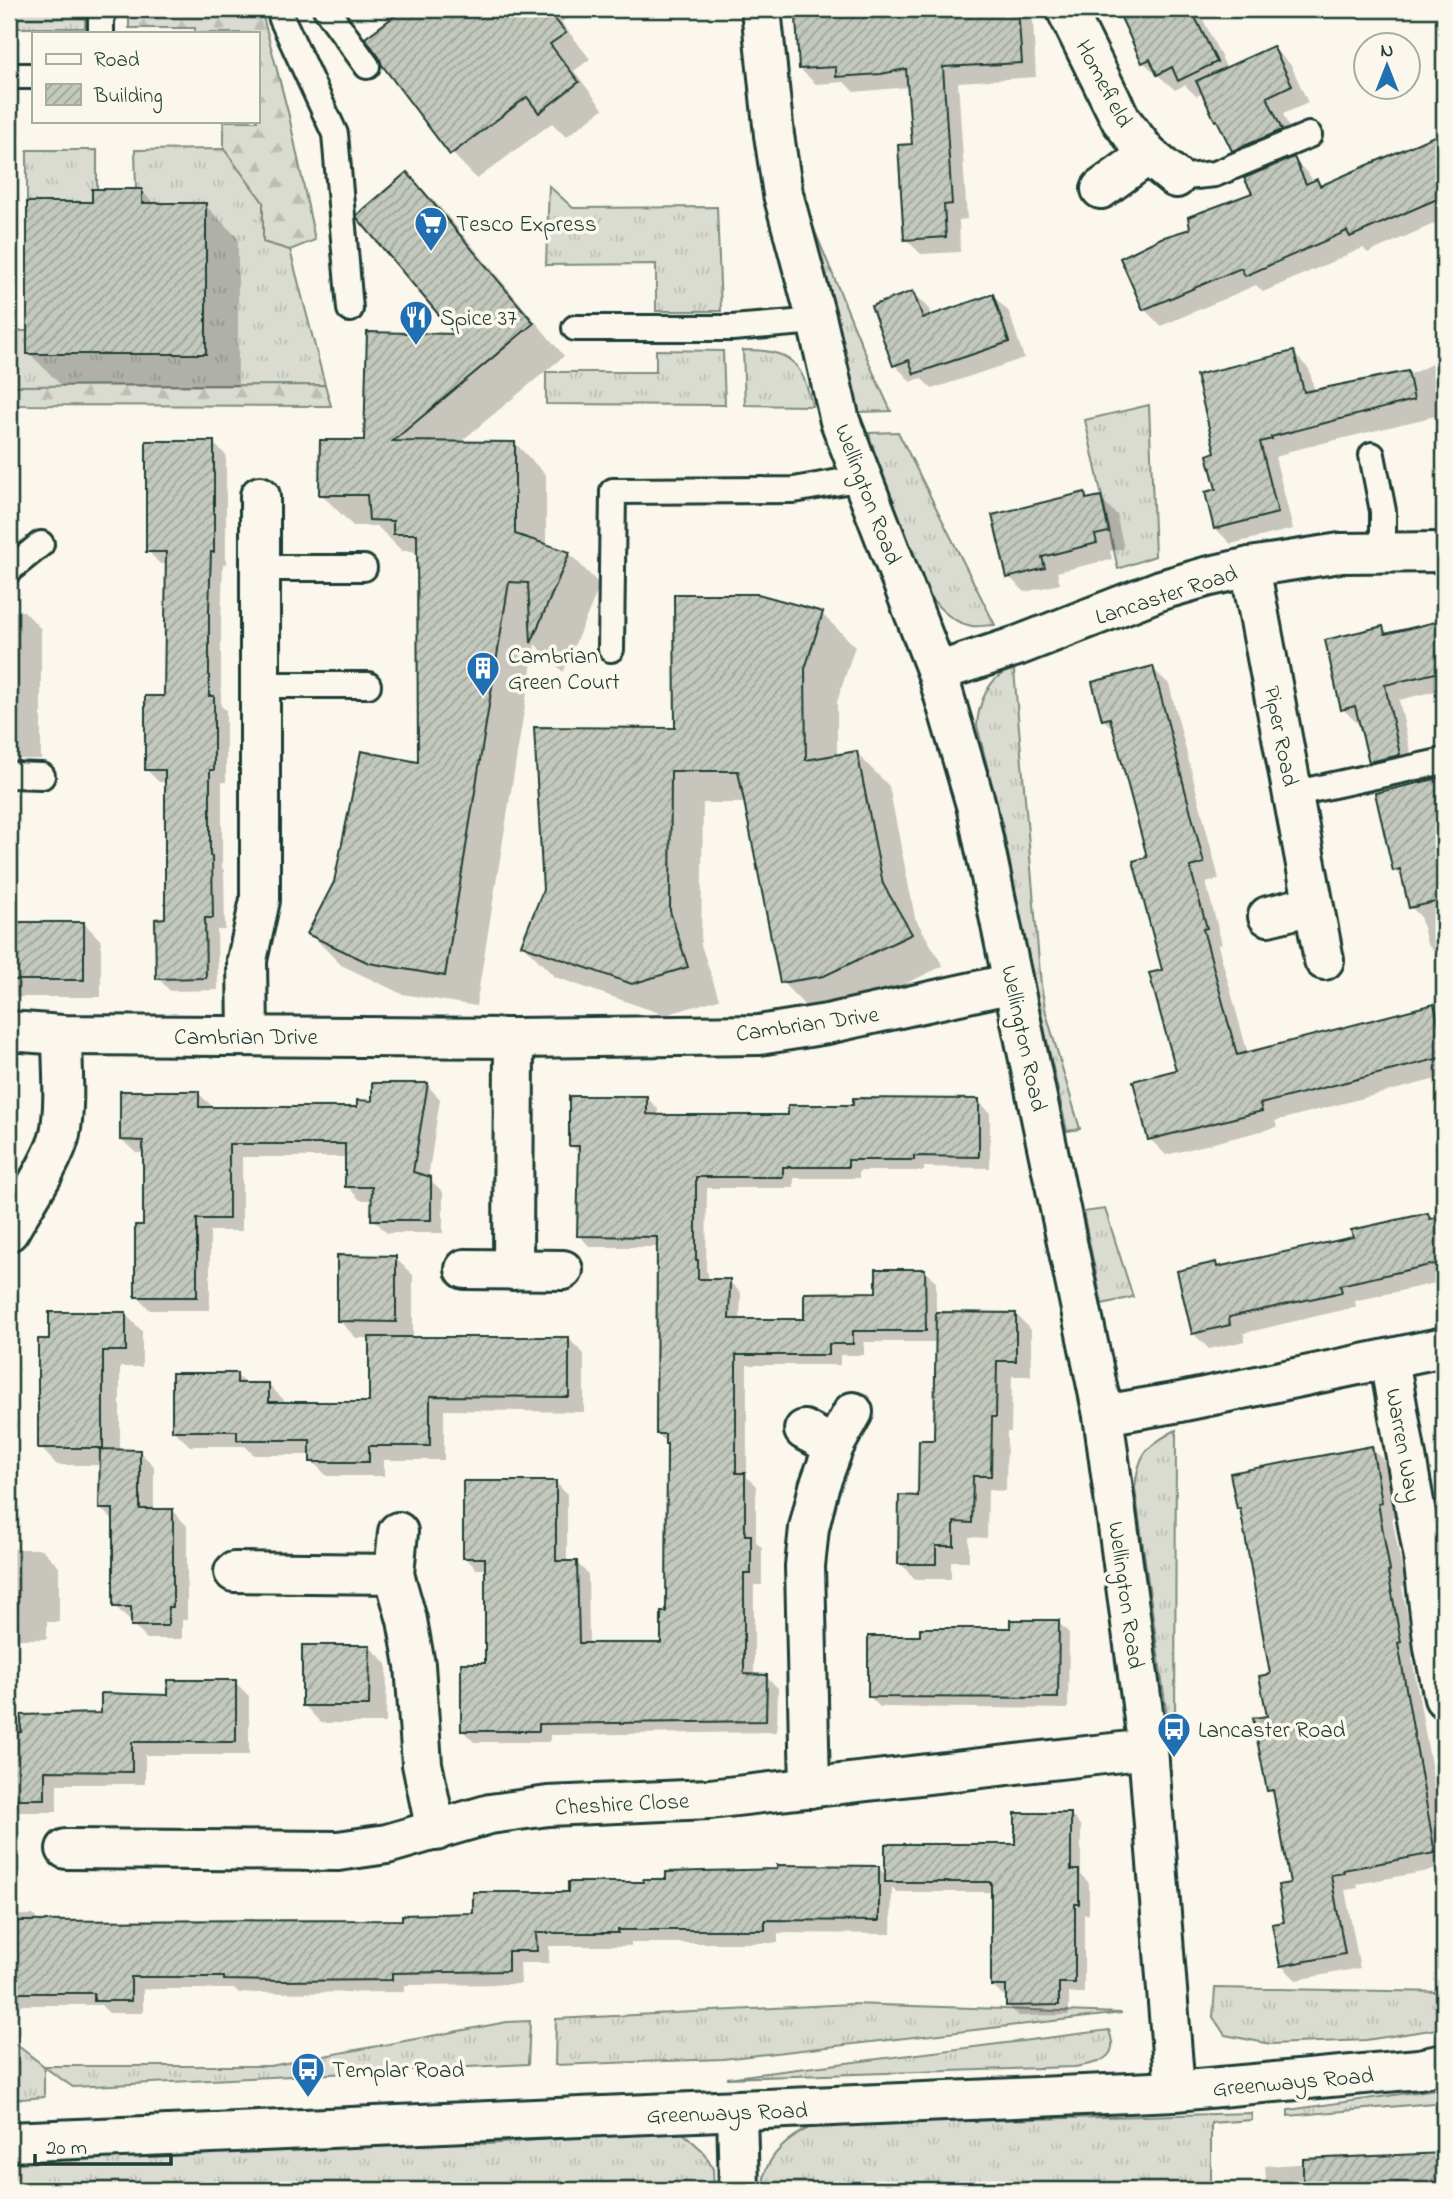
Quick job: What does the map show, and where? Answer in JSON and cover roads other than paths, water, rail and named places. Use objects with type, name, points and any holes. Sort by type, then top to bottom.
[{"type":"street","name":"Wellington Road","points":[[761,9],[783,194],[840,421],[937,673],[976,805],[1103,1415],[1148,1749],[1175,2091]]},
{"type":"street","name":"Homefield","points":[[1066,9],[1121,120],[1162,167]]},
{"type":"street","points":[[1101,190],[1162,167]]},
{"type":"street","points":[[248,1035],[247,960],[260,900],[260,496]]},
{"type":"street","name":"Lancaster Road","points":[[937,673],[1017,646],[1161,590],[1206,577],[1340,553],[1444,552]]},
{"type":"street","name":"Piper Road","points":[[1250,567],[1324,960]]},
{"type":"street","points":[[1268,916],[1313,905]]},
{"type":"street","name":"Cambrian Drive","points":[[9,1031],[62,1035],[514,1038],[759,1035],[827,1024],[1013,983]]},
{"type":"street","points":[[9,1231],[60,1136],[63,1102],[62,1035]]},
{"type":"street","points":[[513,1270],[514,1038]]},
{"type":"street","points":[[465,1269],[563,1270]]},
{"type":"street","points":[[1103,1415],[1444,1347]]},
{"type":"street","name":"Warren Way","points":[[1389,1359],[1422,1548],[1434,1648],[1444,1698]]},
{"type":"street","points":[[810,1788],[805,1566],[809,1528],[819,1487],[819,1438],[853,1412]]},
{"type":"street","points":[[398,1531],[394,1574],[407,1620],[415,1665],[422,1764],[436,1831]]},
{"type":"street","points":[[234,1572],[394,1574]]},
{"type":"street","name":"Cheshire Close","points":[[66,1849],[338,1850],[387,1844],[490,1814],[548,1806],[710,1799],[1148,1749]]},
{"type":"street","name":"Greenways Road","points":[[9,2143],[1175,2091],[1419,2069],[1444,2064]]},
{"type":"street","points":[[737,2112],[739,2190]]},
{"type":"lane","points":[[102,32],[105,9]]},
{"type":"lane","points":[[279,9],[335,134],[350,309]]},
{"type":"lane","points":[[326,9],[367,66]]},
{"type":"lane","points":[[9,76],[32,76]]},
{"type":"lane","points":[[1162,167],[1215,174],[1309,135]]},
{"type":"lane","points":[[575,328],[732,328],[817,321]]},
{"type":"lane","points":[[1372,454],[1383,512],[1383,552]]},
{"type":"lane","points":[[611,649],[613,491],[794,490],[862,478]]},
{"type":"lane","points":[[9,570],[41,544]]},
{"type":"lane","points":[[260,568],[364,568]]},
{"type":"lane","points":[[260,685],[368,685]]},
{"type":"lane","points":[[1292,794],[1444,761]]},
{"type":"lane","points":[[9,775],[42,776]]},
{"type":"place","name":"Tesco Express","points":[[431,253]]},
{"type":"place","name":"Spice 37","points":[[416,347]]},
{"type":"place","name":"Cambrian Green Court","points":[[483,698]]},
{"type":"place","name":"Lancaster Road","points":[[1174,1759]]},
{"type":"place","name":"Templar Road","points":[[308,2099]]}]
